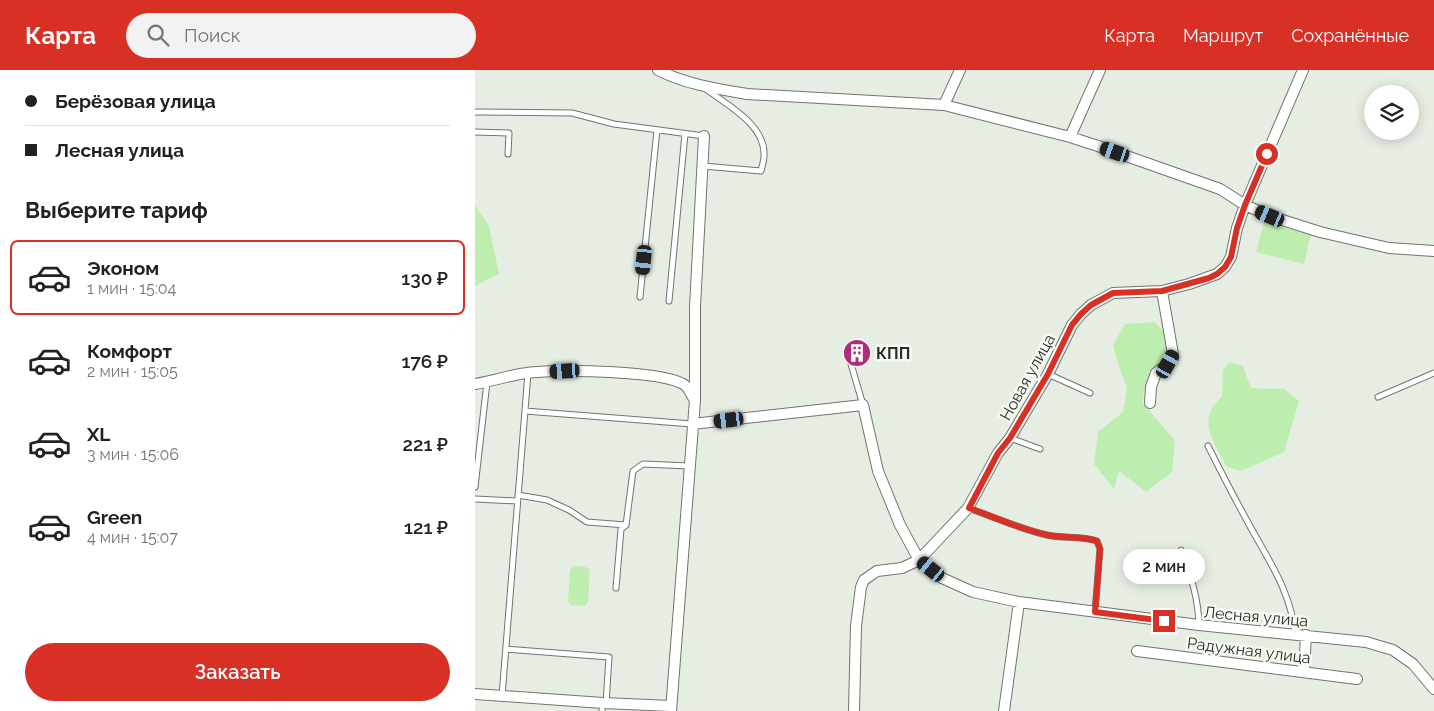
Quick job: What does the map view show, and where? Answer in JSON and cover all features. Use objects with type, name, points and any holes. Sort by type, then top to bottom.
[{"type":"street","points":[[658,70],[670,76],[747,94],[944,104],[1070,137],[1220,189],[1245,205],[1270,216],[1320,232],[1389,248],[1434,250]]},
{"type":"street","points":[[944,104],[960,70]]},
{"type":"street","points":[[1070,137],[1100,70]]},
{"type":"street","name":"Новая улица","points":[[919,560],[969,508],[998,453],[1010,438],[1048,374],[1072,325],[1091,305],[1113,293],[1162,291],[1209,278],[1225,267],[1231,257],[1237,228],[1245,205],[1303,70]]},
{"type":"street","points":[[475,694],[604,706],[671,709],[695,400],[695,307],[704,136]]},
{"type":"street","points":[[1150,403],[1151,387],[1156,373],[1168,364],[1173,354],[1162,291]]},
{"type":"street","points":[[475,384],[528,373],[584,370],[644,375],[672,380],[686,386],[695,400]]},
{"type":"street","points":[[693,424],[863,404],[878,471],[884,488],[900,525],[919,560],[903,568],[877,571],[864,580],[861,587],[856,626],[854,711]]},
{"type":"street","name":"Лесная улица","points":[[919,560],[942,578],[973,592],[1019,602],[1199,625],[1366,642],[1393,650],[1413,664],[1434,690]]},
{"type":"street","points":[[1004,711],[1019,602]]},
{"type":"street","points":[[1304,672],[1306,636]]},
{"type":"street","name":"Радужная улица","points":[[1137,651],[1357,679]]},
{"type":"lane","points":[[700,84],[745,118],[759,133],[764,154],[761,171],[702,166]]},
{"type":"lane","points":[[475,112],[573,112],[614,124],[704,136]]},
{"type":"lane","points":[[640,297],[657,130]]},
{"type":"lane","points":[[475,132],[509,133],[508,154]]},
{"type":"lane","points":[[669,301],[685,134]]},
{"type":"lane","points":[[851,364],[863,404]]},
{"type":"lane","points":[[502,696],[528,373]]},
{"type":"lane","points":[[1378,397],[1434,373]]},
{"type":"lane","points":[[1048,374],[1090,393]]},
{"type":"lane","points":[[475,487],[487,382]]},
{"type":"lane","points":[[525,411],[693,424]]},
{"type":"lane","points":[[1010,438],[1040,449]]},
{"type":"lane","points":[[1208,446],[1277,574],[1290,605],[1295,634]]},
{"type":"lane","points":[[616,588],[621,529],[626,525],[633,471],[643,464],[689,466]]},
{"type":"lane","points":[[475,499],[518,498],[547,500],[569,510],[587,522],[626,525]]},
{"type":"lane","points":[[969,508],[1048,536],[1090,538],[1097,541],[1100,549],[1095,612]]},
{"type":"lane","points":[[1181,550],[1190,572],[1198,604],[1199,625]]},
{"type":"lane","points":[[506,649],[609,657],[604,706]]},
{"type":"green space","points":[[475,205],[489,226],[499,274],[475,286]]},
{"type":"green space","points":[[1264,222],[1311,234],[1304,264],[1256,252]]},
{"type":"green space","points":[[1155,322],[1163,331],[1168,349],[1148,379],[1143,403],[1175,441],[1172,472],[1146,492],[1119,471],[1114,489],[1094,464],[1098,432],[1123,412],[1127,388],[1113,345],[1125,324]]},
{"type":"green space","points":[[1230,362],[1243,366],[1251,388],[1284,389],[1299,401],[1284,452],[1241,471],[1227,467],[1215,446],[1208,423],[1212,408],[1222,396],[1223,370]]},
{"type":"green space","points":[[574,566],[586,567],[590,570],[588,602],[585,606],[571,605],[568,602],[570,570]]},
{"type":"place","name":"КПП","points":[[857,353]]},
{"type":"route","points":[[1164,621],[1095,612],[1100,549],[1097,541],[1090,538],[1048,536],[969,508],[998,453],[1010,438],[1048,374],[1072,325],[1081,314],[1091,305],[1113,293],[1122,291],[1162,291],[1209,278],[1225,267],[1231,257],[1237,228],[1245,205],[1267,154]]}]
